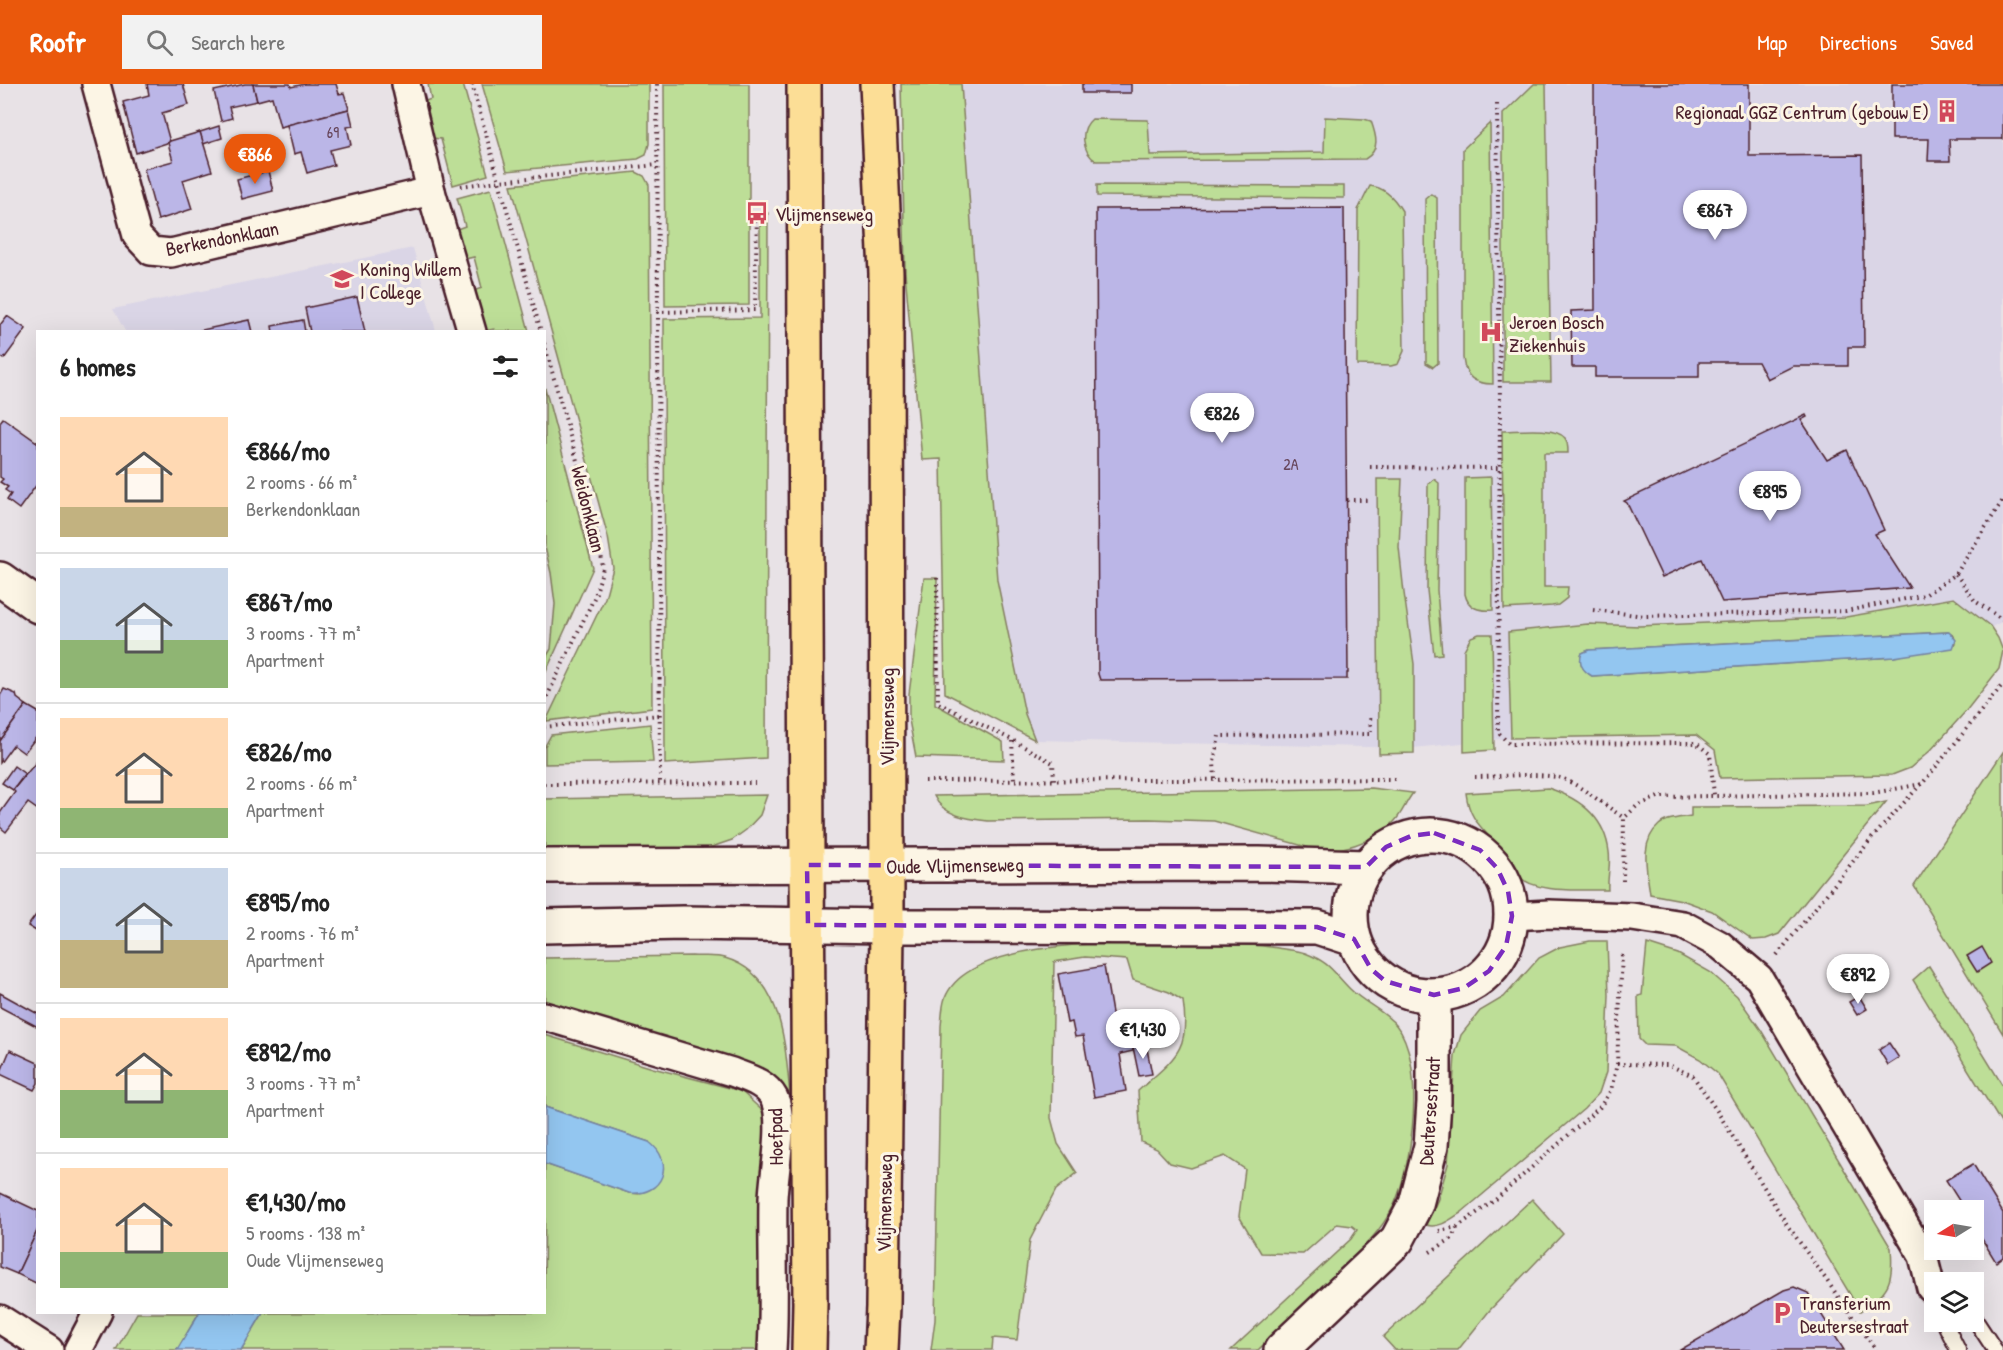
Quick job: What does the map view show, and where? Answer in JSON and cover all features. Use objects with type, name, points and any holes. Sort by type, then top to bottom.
[{"type":"main road","points":[[804,84],[810,1292],[808,1350]]},
{"type":"main road","name":"Vlijmenseweg","points":[[877,84],[886,273],[887,926],[881,1350]]},
{"type":"street","name":"Berkendonklaan","points":[[96,84],[137,236],[151,251],[171,253],[431,191]]},
{"type":"street","points":[[406,84],[431,191],[471,330]]},
{"type":"street","points":[[0,579],[36,605]]},
{"type":"street","points":[[1434,834],[1458,838],[1480,850],[1497,868],[1508,891],[1512,916],[1506,946],[1489,971],[1464,988],[1434,995],[1416,994],[1385,981],[1371,969],[1362,955],[1354,939],[1351,925],[1353,894],[1366,867],[1386,847],[1412,836],[1434,834]]},
{"type":"street","name":"Oude Vlijmenseweg","points":[[546,866],[1259,864],[1366,867]]},
{"type":"street","points":[[1512,916],[1549,914],[1632,917],[1683,926],[1720,945],[1759,978],[1923,1256],[1928,1272]]},
{"type":"street","points":[[546,926],[683,923],[1317,927],[1354,939]]},
{"type":"street","name":"Deutersestraat","points":[[1281,1350],[1397,1240],[1416,1204],[1431,1146],[1434,1102],[1434,995]]},
{"type":"street","name":"Hoefpad","points":[[546,1017],[732,1072],[756,1081],[773,1097],[779,1122],[773,1197],[772,1350]]},
{"type":"street","points":[[78,1350],[97,1314]]},
{"type":"street","points":[[0,1319],[50,1350]]},
{"type":"lane","points":[[1949,1332],[1958,1350]]},
{"type":"lane","points":[[1983,1332],[1995,1350]]},
{"type":"path","points":[[472,84],[540,330]]},
{"type":"path","points":[[657,84],[660,783]]},
{"type":"path","points":[[1497,104],[1500,468],[1498,732],[1509,744],[1696,743],[1710,754],[1714,795]]},
{"type":"path","points":[[431,191],[499,181],[657,165]]},
{"type":"path","points":[[657,312],[755,310],[757,213]]},
{"type":"path","name":"Weidonklaan","points":[[546,350],[599,539],[603,568],[595,596],[546,699]]},
{"type":"path","points":[[1370,467],[1500,468]]},
{"type":"path","points":[[1347,500],[1370,500]]},
{"type":"path","points":[[1593,610],[1645,616],[1846,611],[1925,595],[1956,574],[2003,500]]},
{"type":"path","points":[[1956,574],[1975,600],[2003,620]]},
{"type":"path","points":[[937,578],[938,703],[1053,763],[1054,780]]},
{"type":"path","points":[[1759,978],[1872,838],[1922,784],[2003,684]]},
{"type":"path","points":[[1215,779],[1214,762],[1219,736],[1371,734],[1370,714]]},
{"type":"path","points":[[546,727],[659,715]]},
{"type":"path","points":[[1012,740],[1014,780]]},
{"type":"path","points":[[1475,777],[1545,776],[1561,778],[1624,818]]},
{"type":"path","points":[[925,781],[1397,779]]},
{"type":"path","points":[[546,784],[755,783]]},
{"type":"path","points":[[1623,881],[1624,818],[1637,806],[1658,797],[1872,793],[1922,784]]},
{"type":"path","points":[[1457,1227],[1495,1200],[1600,1107],[1611,1090],[1617,1064],[1622,954]]},
{"type":"path","points":[[1617,1064],[1669,1065],[1693,1076],[1786,1223],[1876,1350]]},
{"type":"highlighted area","points":[[1434,833],[1480,850],[1497,868],[1508,891],[1512,916],[1506,946],[1489,971],[1464,988],[1434,995],[1385,981],[1371,969],[1354,939],[1317,927],[808,925],[807,865],[1366,867],[1386,847],[1411,836]]},
{"type":"shaded area","name":"Jeroen Bosch Ziekenhuis","points":[[961,84],[2003,84],[2003,621],[1950,649],[1511,711],[1511,738],[1413,748],[1035,740],[1025,714],[997,580]]},
{"type":"shaded area","name":"Koning Willem I College","points":[[413,248],[436,330],[124,330],[113,309]]},
{"type":"green space","points":[[428,84],[463,84],[488,175],[453,185],[441,139],[432,138],[423,102],[431,99]]},
{"type":"green space","points":[[482,84],[649,84],[649,144],[646,155],[638,159],[507,171]]},
{"type":"green space","points":[[664,84],[749,84],[749,305],[665,306]]},
{"type":"green space","points":[[901,84],[961,84],[997,580],[1025,714],[1035,740],[945,693],[941,459],[922,460],[905,272]]},
{"type":"green space","points":[[1534,84],[1546,84],[1551,382],[1503,382],[1503,114]]},
{"type":"green space","points":[[1325,117],[1371,121],[1376,142],[1370,155],[1365,159],[1096,161],[1085,147],[1084,141],[1085,129],[1092,119],[1148,120],[1150,155],[1324,152]]},
{"type":"green space","points":[[1490,123],[1493,384],[1481,383],[1468,375],[1463,358],[1463,149]]},
{"type":"green space","points":[[636,172],[644,176],[649,185],[652,708],[546,721],[605,598],[613,568],[608,537],[511,185]]},
{"type":"green space","points":[[1097,185],[1344,186],[1344,198],[1097,196]]},
{"type":"green space","points":[[1370,186],[1389,194],[1402,211],[1404,351],[1398,364],[1391,366],[1357,365],[1358,210]]},
{"type":"green space","points":[[491,189],[529,330],[484,330],[473,291],[482,288],[474,257],[465,259],[457,229],[465,226],[457,198]]},
{"type":"green space","points":[[1431,194],[1437,198],[1438,363],[1433,367],[1426,363],[1425,199]]},
{"type":"green space","points":[[760,213],[768,213],[766,758],[665,764],[664,319],[760,318]]},
{"type":"green space","points":[[546,392],[593,568],[546,672],[546,657],[551,649],[555,604],[546,551]]},
{"type":"green space","points":[[1502,431],[1553,432],[1560,434],[1567,441],[1568,453],[1544,453],[1544,587],[1568,587],[1567,598],[1558,605],[1504,609]]},
{"type":"green space","points":[[1491,477],[1493,610],[1488,610],[1472,606],[1465,594],[1465,478]]},
{"type":"green space","points":[[1377,479],[1402,479],[1399,547],[1414,664],[1414,753],[1379,754]]},
{"type":"green space","points":[[1434,479],[1439,483],[1437,590],[1442,654],[1434,655],[1427,590],[1428,484]]},
{"type":"green space","points":[[924,578],[937,578],[935,704],[1003,742],[1004,760],[916,757],[909,720],[909,694]]},
{"type":"green space","points":[[1954,598],[1990,626],[2003,651],[1999,669],[1966,711],[1931,750],[1910,768],[1892,775],[1720,778],[1715,750],[1696,735],[1511,738],[1508,632],[1588,624],[1639,626],[1846,617]],"holes":[[[1948,632],[1954,636],[1956,644],[1894,657],[1592,676],[1581,664],[1582,653],[1589,650]]]},
{"type":"green space","points":[[1479,634],[1492,634],[1494,750],[1464,752],[1464,650],[1471,637]]},
{"type":"green space","points":[[650,724],[653,762],[546,764],[546,744],[551,735]]},
{"type":"green space","points":[[2003,752],[2003,1034],[1914,886]]},
{"type":"green space","points":[[1371,788],[1413,793],[1392,824],[1375,836],[1345,848],[1324,850],[1214,821],[1148,819],[988,821],[950,812],[938,803],[934,796]]},
{"type":"green space","points":[[1548,788],[1580,803],[1596,819],[1602,829],[1607,840],[1609,857],[1608,890],[1560,890],[1536,886],[1526,881],[1517,875],[1496,844],[1476,821],[1467,802],[1466,793]]},
{"type":"green space","points":[[767,795],[760,815],[746,830],[732,840],[697,852],[546,858],[546,799]]},
{"type":"green space","points":[[1886,802],[1779,934],[1766,939],[1753,940],[1712,911],[1682,900],[1650,894],[1646,867],[1649,840],[1662,823],[1691,816],[1691,807],[1867,806]]},
{"type":"green space","points":[[1590,941],[1607,941],[1609,995],[1606,1072],[1599,1093],[1584,1109],[1462,1212],[1436,1226],[1426,1225],[1438,1199],[1448,1164],[1455,1055],[1461,1035],[1480,1011],[1504,997],[1539,958],[1560,947]]},
{"type":"green space","points":[[1193,942],[1257,946],[1305,953],[1326,964],[1355,994],[1396,1025],[1405,1041],[1411,1063],[1414,1087],[1413,1113],[1407,1165],[1401,1187],[1388,1216],[1359,1252],[1258,1350],[1231,1350],[1351,1239],[1357,1230],[1352,1226],[1337,1224],[1303,1254],[1261,1253],[1239,1216],[1245,1169],[1225,1156],[1191,1168],[1170,1163],[1157,1149],[1141,1142],[1138,1091],[1170,1062],[1182,1043],[1185,1018],[1183,1001],[1169,992],[1133,980],[1127,960],[1085,957],[1054,962],[1051,1118],[1058,1144],[1077,1173],[1056,1190],[1030,1240],[1017,1340],[993,1338],[992,1350],[931,1350],[935,1320],[941,1026],[945,998],[960,978],[986,963],[1019,953],[1096,944]]},
{"type":"green space","points":[[1647,944],[1678,954],[1710,972],[1737,996],[1761,1030],[1891,1248],[1892,1270],[1888,1285],[1877,1298],[1860,1311],[1718,1074],[1700,1059],[1676,1046],[1645,1045],[1639,1039],[1638,996],[1642,995]]},
{"type":"green space","points":[[717,957],[725,958],[744,967],[759,979],[770,995],[777,1014],[783,1034],[790,1095],[759,1070],[546,1009],[546,958]]},
{"type":"green space","points":[[1929,966],[2003,1086],[2003,1126],[1913,980]]},
{"type":"green space","points":[[546,1035],[653,1068],[741,1091],[768,1116],[760,1350],[241,1350],[262,1314],[546,1314],[546,1164],[629,1193],[639,1194],[649,1142],[546,1107]]},
{"type":"green space","points":[[1532,1199],[1563,1234],[1490,1310],[1458,1350],[1395,1350],[1383,1337]]},
{"type":"green space","points":[[136,1314],[198,1314],[177,1350],[116,1350]]},
{"type":"water","points":[[1949,632],[1956,640],[1953,648],[1894,657],[1592,676],[1586,672],[1581,663],[1582,653],[1589,650]]},
{"type":"water","points":[[546,1107],[649,1142],[657,1150],[664,1168],[657,1184],[641,1193],[629,1193],[546,1164]]},
{"type":"water","points":[[198,1314],[262,1314],[241,1350],[177,1350]]},
{"type":"building","points":[[147,84],[183,84],[189,105],[162,113],[170,142],[136,153],[123,102],[149,95]]},
{"type":"building","points":[[253,84],[257,101],[229,107],[232,118],[221,121],[214,91]]},
{"type":"building","points":[[253,84],[290,84],[291,87],[305,84],[336,84],[339,94],[344,93],[349,109],[280,127],[272,97],[257,101]]},
{"type":"building","points":[[1082,84],[1131,84],[1131,93],[1082,93]]},
{"type":"building","points":[[1594,84],[1749,84],[1749,156],[1862,155],[1864,347],[1848,347],[1848,366],[1793,366],[1767,379],[1758,362],[1699,362],[1699,377],[1595,377],[1595,367],[1572,367],[1571,311],[1595,310]]},
{"type":"building","name":"Regionaal GGZ Centrum (gebouw E)","points":[[1892,84],[2003,84],[2003,139],[1949,139],[1950,161],[1928,161],[1929,139],[1892,139]]},
{"type":"building","points":[[349,109],[353,126],[347,127],[351,145],[330,150],[334,165],[307,173],[301,152],[294,154],[287,125]]},
{"type":"building","points":[[219,126],[222,138],[203,144],[200,132]]},
{"type":"building","points":[[200,132],[212,171],[183,180],[192,209],[158,220],[144,169],[173,161],[168,143]]},
{"type":"building","points":[[268,171],[273,191],[242,199],[237,179]]},
{"type":"building","points":[[1344,208],[1347,679],[1100,680],[1098,674],[1096,209]]},
{"type":"building","points":[[357,297],[365,330],[310,330],[305,308]]},
{"type":"building","points":[[7,316],[26,329],[4,359],[0,356],[0,325]]},
{"type":"building","points":[[249,320],[252,330],[202,330]]},
{"type":"building","points":[[303,320],[305,330],[273,330],[272,326]]},
{"type":"building","points":[[1806,415],[1807,417],[1801,420],[1827,460],[1847,450],[1884,530],[1875,534],[1910,588],[1722,602],[1702,559],[1662,577],[1624,501]]},
{"type":"building","points":[[3,418],[36,442],[36,486],[19,509],[7,500],[11,494],[5,490],[8,487],[0,482],[3,479],[0,477],[0,422]]},
{"type":"building","points":[[4,689],[16,694],[17,698],[26,705],[0,741],[0,696]]},
{"type":"building","points":[[26,705],[36,711],[36,738],[24,753],[13,745],[0,763],[0,741]]},
{"type":"building","points":[[36,762],[36,809],[28,803],[6,832],[0,827],[0,813],[15,792],[13,790]]},
{"type":"building","points":[[14,766],[25,774],[13,790],[2,783]]},
{"type":"building","points":[[36,915],[36,931],[28,926]]},
{"type":"building","points":[[1982,947],[1991,963],[1977,972],[1967,956]]},
{"type":"building","points":[[1104,966],[1113,1019],[1133,1015],[1138,1046],[1133,1047],[1133,1051],[1120,1054],[1126,1091],[1094,1097],[1083,1036],[1075,1037],[1072,1022],[1067,1023],[1058,974]]},
{"type":"building","points":[[0,993],[36,1013],[36,1026],[0,1007]]},
{"type":"building","points":[[1859,996],[1867,1009],[1857,1015],[1849,1002]]},
{"type":"building","points":[[1889,1043],[1899,1058],[1888,1065],[1879,1050]]},
{"type":"building","points":[[1146,1044],[1152,1074],[1139,1076],[1133,1047]]},
{"type":"building","points":[[10,1050],[36,1062],[36,1086],[34,1090],[0,1074]]},
{"type":"building","points":[[1973,1164],[2003,1213],[2003,1257],[1996,1262],[1984,1242],[1984,1200],[1959,1200],[1946,1180]]},
{"type":"building","points":[[0,1193],[36,1210],[36,1233],[17,1274],[0,1267]]},
{"type":"building","points":[[36,1233],[36,1283],[17,1274]]},
{"type":"building","name":"Transferium Deutersestraat","points":[[1794,1287],[1808,1293],[1844,1350],[1680,1350],[1784,1290]]},
{"type":"place","name":"Regionaal GGZ Centrum (gebouw E)","points":[[1947,111]]},
{"type":"place","name":"Vlijmenseweg","points":[[757,213]]},
{"type":"place","name":"Koning Willem I College","points":[[342,279]]},
{"type":"place","name":"Jeroen Bosch Ziekenhuis","points":[[1491,332]]},
{"type":"place","name":"Transferium Deutersestraat","points":[[1782,1313]]}]
